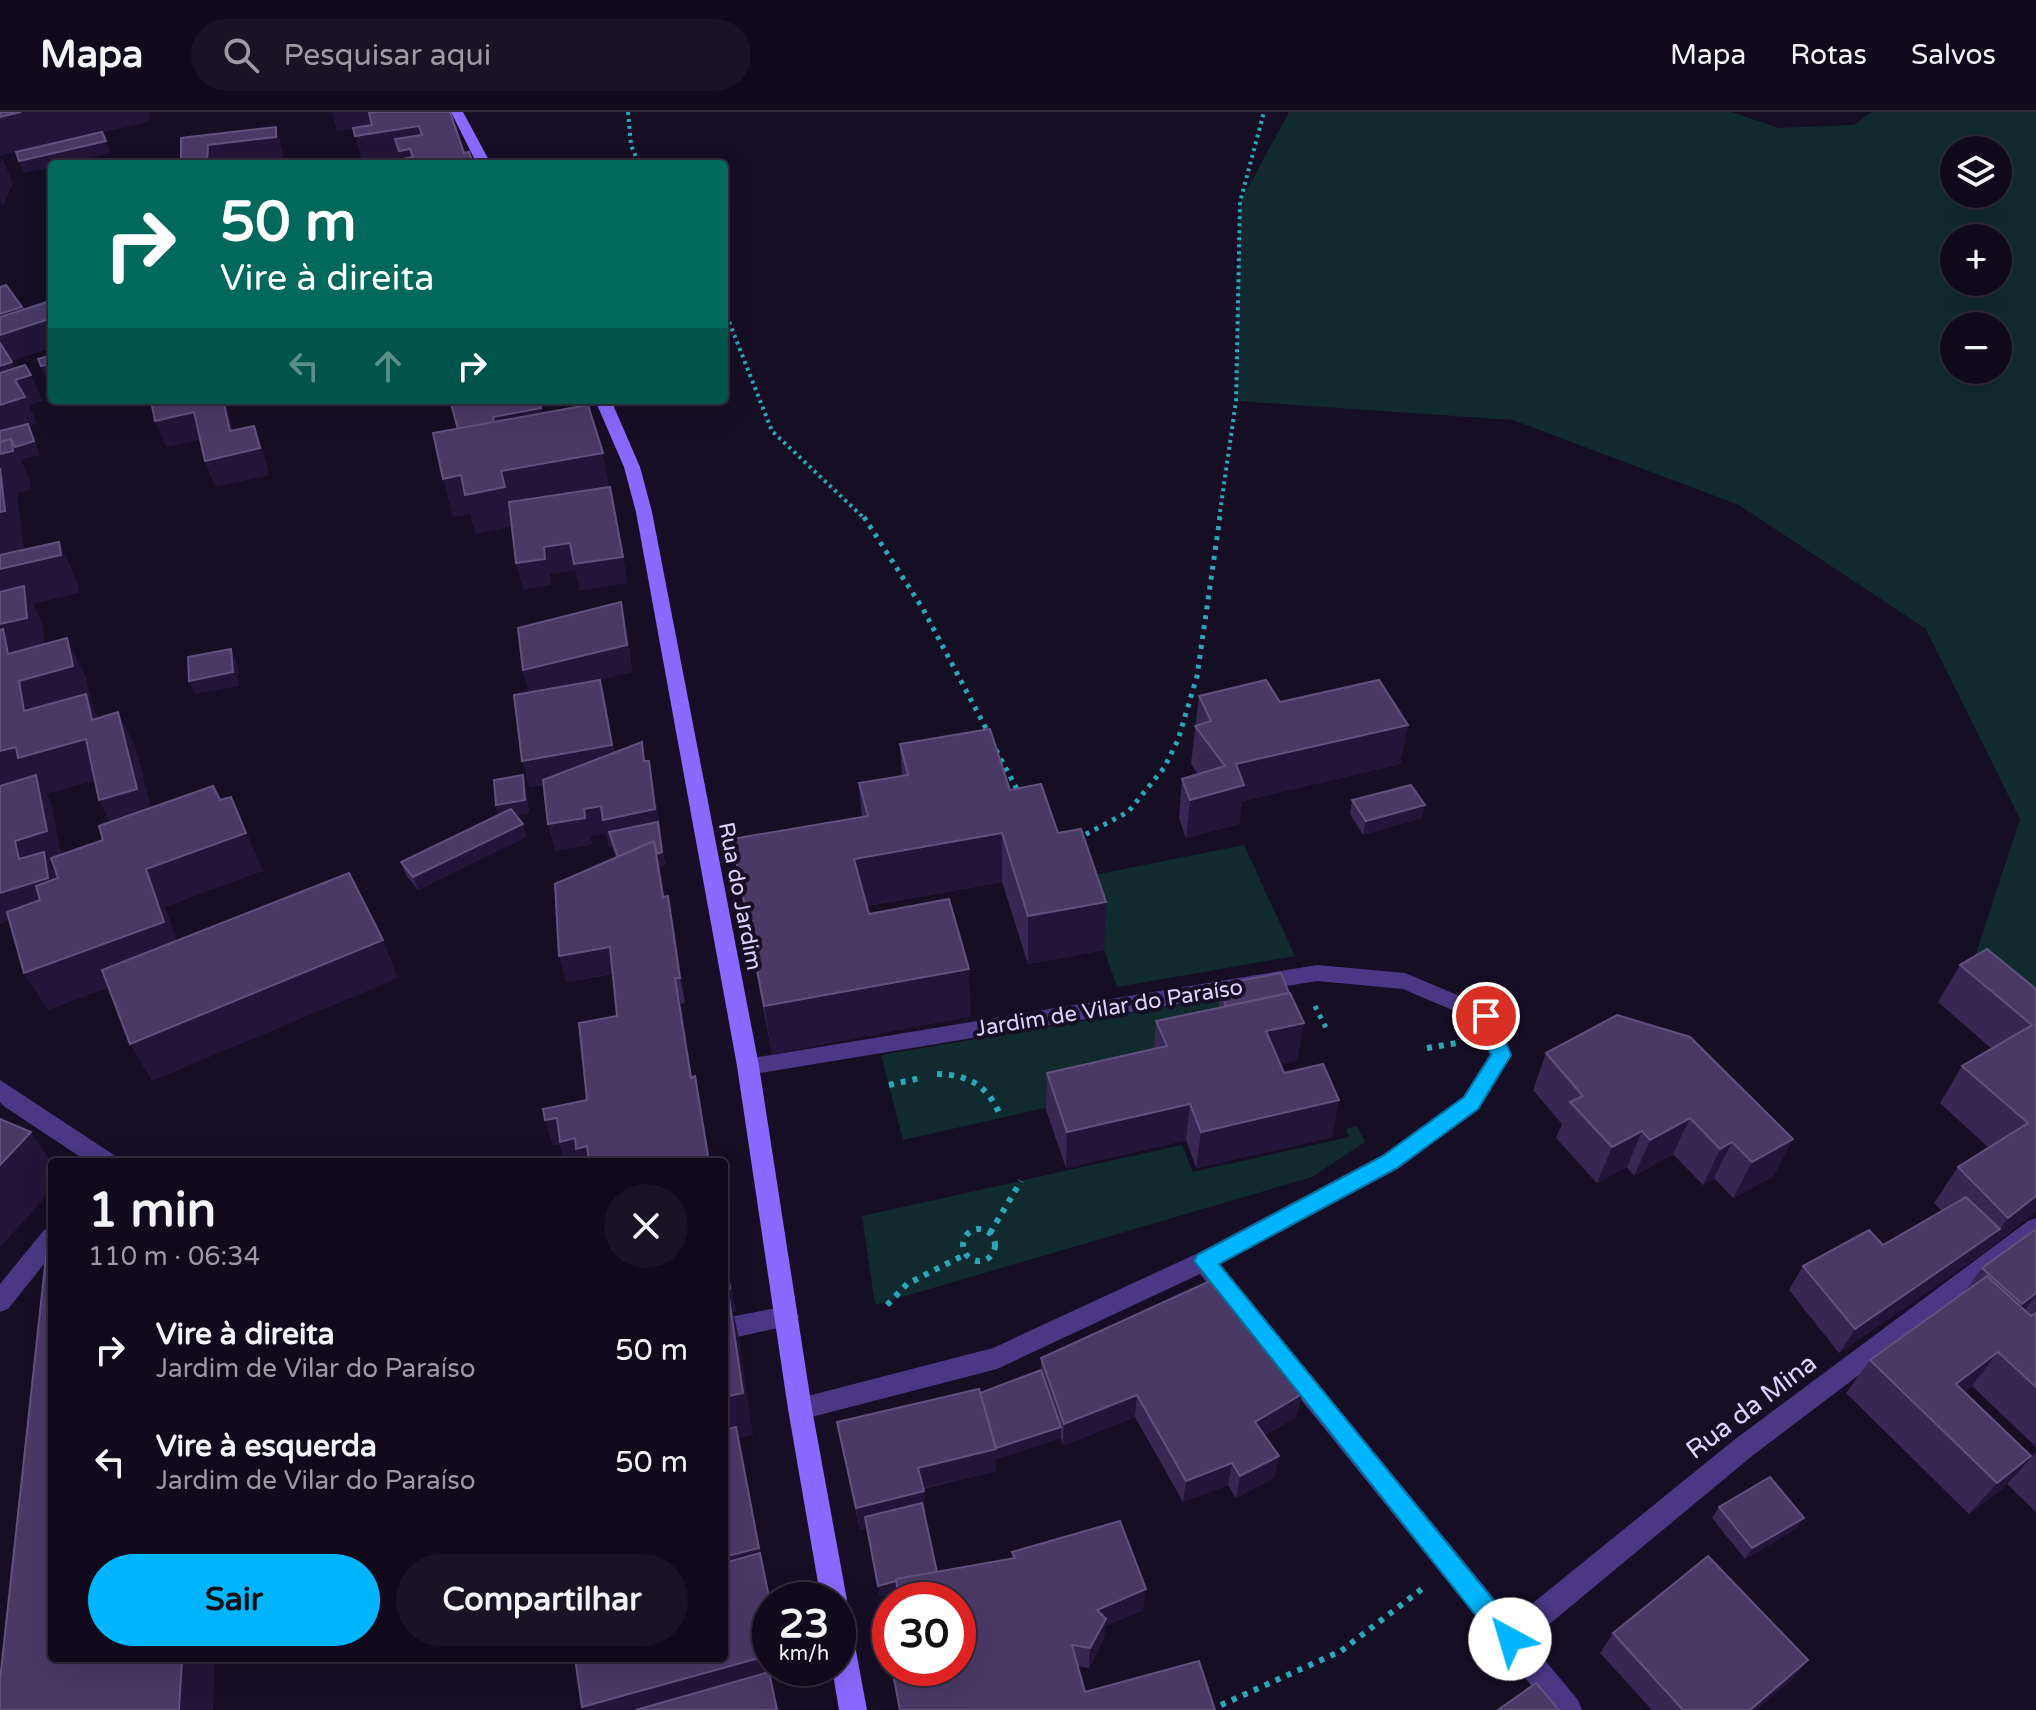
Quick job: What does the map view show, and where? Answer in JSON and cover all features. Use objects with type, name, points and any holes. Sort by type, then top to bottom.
[{"type":"main road","points":[[457,112],[482,160]]},
{"type":"main road","name":"Rua do Jardim","points":[[605,404],[632,467],[644,512],[748,1066],[800,1409],[831,1582]]},
{"type":"main road","points":[[849,1686],[853,1710]]},
{"type":"street","name":"Jardim de Vilar do Paraíso","points":[[748,1066],[1317,973],[1405,981],[1486,1016],[1501,1055],[1471,1103],[1390,1162],[1204,1261],[997,1358],[800,1409]]},
{"type":"street","points":[[0,1089],[13,1101],[100,1158]]},
{"type":"street","name":"Rua da Mina","points":[[1510,1639],[1743,1448],[2036,1228]]},
{"type":"street","points":[[0,1302],[48,1242]]},
{"type":"street","points":[[1204,1261],[1568,1710]]},
{"type":"street","points":[[728,1328],[787,1317]]},
{"type":"path","points":[[628,112],[631,145],[637,160]]},
{"type":"path","points":[[1067,835],[1079,839],[1128,812],[1164,768],[1178,740],[1197,676],[1236,401],[1240,202],[1264,112]]},
{"type":"path","points":[[728,319],[772,431],[861,512],[923,609],[974,704],[1013,786],[1023,797]]},
{"type":"path","points":[[1313,1002],[1328,1032]]},
{"type":"path","points":[[889,1085],[937,1074],[970,1077],[989,1090],[1001,1118]]},
{"type":"path","points":[[990,1233],[1021,1181]]},
{"type":"path","points":[[887,1305],[907,1284],[966,1254],[981,1259],[992,1254],[996,1245],[990,1233],[979,1230],[969,1233],[962,1245],[966,1254]]},
{"type":"path","points":[[1210,1710],[1341,1651],[1452,1567]]},
{"type":"green space","points":[[1289,112],[1731,112],[1779,128],[1854,125],[1872,112],[2036,112],[2036,1049],[1965,987],[2020,819],[1926,629],[1739,505],[1513,420],[1236,401],[1240,202]]},
{"type":"green space","points":[[1244,845],[1295,956],[1117,987],[1079,878]]},
{"type":"green space","points":[[1217,998],[1229,1029],[1160,1082],[903,1140],[881,1055]]},
{"type":"green space","points":[[1357,1126],[1365,1142],[1312,1177],[875,1305],[862,1216],[1182,1145],[1193,1172],[1349,1137],[1346,1129]]},
{"type":"building","points":[[0,112],[21,112],[0,117]]},
{"type":"building","points":[[450,112],[464,153],[469,152],[472,160],[397,160],[413,157],[410,149],[399,151],[395,139],[422,135],[419,126],[355,136],[353,128],[372,125],[369,113]]},
{"type":"building","points":[[276,127],[276,137],[208,145],[207,160],[181,160],[181,138]]},
{"type":"building","points":[[102,132],[106,141],[19,161],[16,152]]},
{"type":"building","points":[[6,285],[22,307],[0,314],[0,287]]},
{"type":"building","points":[[48,303],[48,319],[0,335],[0,317]]},
{"type":"building","points":[[0,343],[12,362],[0,366]]},
{"type":"building","points":[[48,356],[48,364],[41,366],[38,359]]},
{"type":"building","points":[[25,365],[31,375],[15,380],[25,397],[0,405],[0,373]]},
{"type":"building","points":[[152,404],[224,404],[230,431],[254,426],[260,448],[205,461],[194,412],[155,421]]},
{"type":"building","points":[[451,404],[540,404],[541,408],[493,417],[494,422],[458,429]]},
{"type":"building","points":[[588,405],[603,453],[501,471],[505,487],[465,495],[461,475],[443,479],[433,433]]},
{"type":"building","points":[[28,424],[34,441],[15,447],[11,439],[0,442],[0,431]]},
{"type":"building","points":[[11,439],[13,451],[0,454],[0,442]]},
{"type":"building","points":[[0,468],[5,511],[0,512]]},
{"type":"building","points":[[610,487],[623,557],[574,564],[570,543],[544,547],[545,559],[516,563],[509,502]]},
{"type":"building","points":[[59,542],[61,555],[0,569],[0,555]]},
{"type":"building","points":[[24,586],[27,618],[0,624],[0,592]]},
{"type":"building","points":[[621,602],[627,645],[523,670],[518,628]]},
{"type":"building","points":[[3,629],[8,654],[67,638],[73,666],[19,681],[24,711],[86,694],[92,720],[118,712],[137,789],[99,800],[86,739],[18,758],[16,747],[0,751],[0,630]]},
{"type":"building","points":[[231,649],[233,672],[189,681],[188,657]]},
{"type":"building","points":[[600,680],[612,745],[522,761],[514,695]]},
{"type":"building","points":[[1266,680],[1280,702],[1379,680],[1408,725],[1236,764],[1244,785],[1190,800],[1182,779],[1225,766],[1195,726],[1211,721],[1199,696]]},
{"type":"building","points":[[990,729],[1010,790],[1041,784],[1058,833],[1081,829],[1106,902],[1028,916],[1002,833],[854,859],[869,914],[949,899],[969,969],[764,1006],[732,839],[868,816],[859,783],[908,775],[900,744]]},
{"type":"building","points":[[642,742],[644,761],[649,761],[655,809],[603,820],[601,806],[584,809],[585,818],[548,824],[543,780]]},
{"type":"building","points":[[36,775],[47,831],[15,841],[19,859],[44,852],[48,878],[0,893],[0,786]]},
{"type":"building","points":[[523,775],[525,800],[496,805],[494,780]]},
{"type":"building","points":[[1411,785],[1425,805],[1366,821],[1352,800]]},
{"type":"building","points":[[213,786],[220,800],[231,797],[246,833],[146,869],[164,922],[24,973],[7,912],[40,900],[36,886],[58,878],[51,858],[103,840],[99,826]]},
{"type":"building","points":[[511,809],[523,824],[413,877],[401,862]]},
{"type":"building","points":[[658,822],[662,852],[657,854],[654,841],[618,857],[609,832]]},
{"type":"building","points":[[654,841],[663,897],[668,896],[680,978],[675,978],[691,1078],[695,1076],[708,1158],[588,1158],[587,1146],[576,1149],[575,1138],[560,1142],[557,1118],[545,1120],[543,1109],[587,1100],[579,1023],[617,1016],[610,947],[559,956],[555,884]]},
{"type":"building","points":[[349,873],[383,940],[130,1044],[102,970]]},
{"type":"building","points":[[1987,949],[2036,989],[2036,1196],[2008,1218],[1958,1167],[2028,1123],[1962,1066],[2032,1025],[1960,965]]},
{"type":"building","points":[[1281,973],[1289,993],[1226,1006],[1218,985]]},
{"type":"building","points":[[1290,993],[1304,1023],[1266,1031],[1284,1073],[1323,1064],[1339,1100],[1201,1132],[1190,1104],[1067,1132],[1047,1073],[1167,1046],[1156,1021]]},
{"type":"building","points":[[1617,1015],[1690,1037],[1793,1139],[1752,1162],[1732,1142],[1720,1149],[1690,1118],[1650,1140],[1642,1131],[1612,1147],[1570,1102],[1583,1096],[1546,1053]]},
{"type":"building","points":[[0,1119],[31,1132],[0,1165]]},
{"type":"building","points":[[1966,1197],[2000,1229],[1855,1329],[1803,1266],[1869,1230],[1883,1245]]},
{"type":"building","points":[[2036,1229],[2036,1293],[2022,1304],[1982,1268]]},
{"type":"building","points":[[48,1238],[48,1662],[182,1662],[179,1710],[0,1710],[0,1680]]},
{"type":"building","points":[[1987,1276],[2031,1316],[2036,1313],[2036,1387],[1998,1352],[1956,1384],[2031,1456],[1997,1483],[1870,1360]]},
{"type":"building","points":[[1210,1281],[1302,1394],[1255,1422],[1279,1456],[1240,1476],[1232,1463],[1186,1481],[1137,1395],[1064,1424],[1041,1358]]},
{"type":"building","points":[[728,1291],[743,1393],[728,1396]]},
{"type":"building","points":[[1041,1370],[1061,1427],[996,1448],[980,1393]]},
{"type":"building","points":[[979,1389],[996,1449],[918,1468],[924,1491],[856,1508],[837,1422]]},
{"type":"building","points":[[736,1427],[759,1548],[728,1556],[728,1429]]},
{"type":"building","points":[[1770,1477],[1804,1518],[1752,1548],[1719,1507]]},
{"type":"building","points":[[922,1503],[937,1572],[892,1582],[877,1582],[865,1517]]},
{"type":"building","points":[[1120,1521],[1146,1589],[1097,1610],[1106,1619],[1090,1648],[1072,1645],[1085,1692],[1199,1661],[1215,1710],[900,1710],[895,1686],[976,1686],[976,1582],[896,1582],[896,1579],[1015,1558],[1012,1552]]},
{"type":"building","points":[[760,1553],[766,1582],[752,1582],[752,1660],[582,1707],[576,1662],[728,1662],[728,1562]]},
{"type":"building","points":[[1708,1556],[1808,1660],[1750,1710],[1683,1710],[1613,1633]]},
{"type":"building","points":[[752,1677],[752,1686],[772,1686],[777,1710],[636,1710]]},
{"type":"building","points":[[1536,1683],[1559,1710],[1498,1710]]},
{"type":"route","points":[[1486,1016],[1501,1055],[1471,1103],[1390,1162],[1204,1261],[1510,1639]]}]
